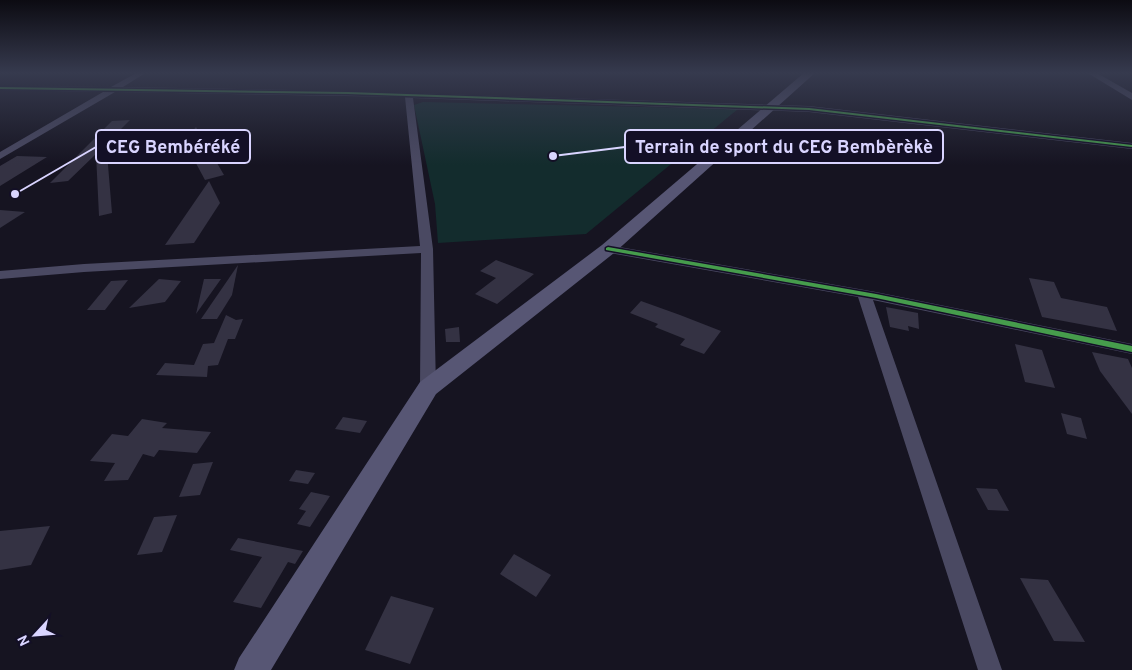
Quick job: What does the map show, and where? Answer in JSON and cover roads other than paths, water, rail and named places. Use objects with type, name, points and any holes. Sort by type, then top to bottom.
[{"type":"main road","points":[[252,670],[428,388],[608,249],[773,103]]},
{"type":"street","points":[[0,156],[91,103]]},
{"type":"street","points":[[409,103],[427,249],[428,388]]},
{"type":"street","points":[[646,103],[809,108],[1132,146]]},
{"type":"street","points":[[0,275],[84,268],[427,249]]},
{"type":"street","points":[[608,249],[864,294],[1132,349]]},
{"type":"street","points":[[864,294],[990,670]]},
{"type":"place","name":"Terrain de sport du CEG Bembèrèkè","points":[[553,156]]},
{"type":"place","name":"CEG Bembéréké","points":[[15,194]]}]
